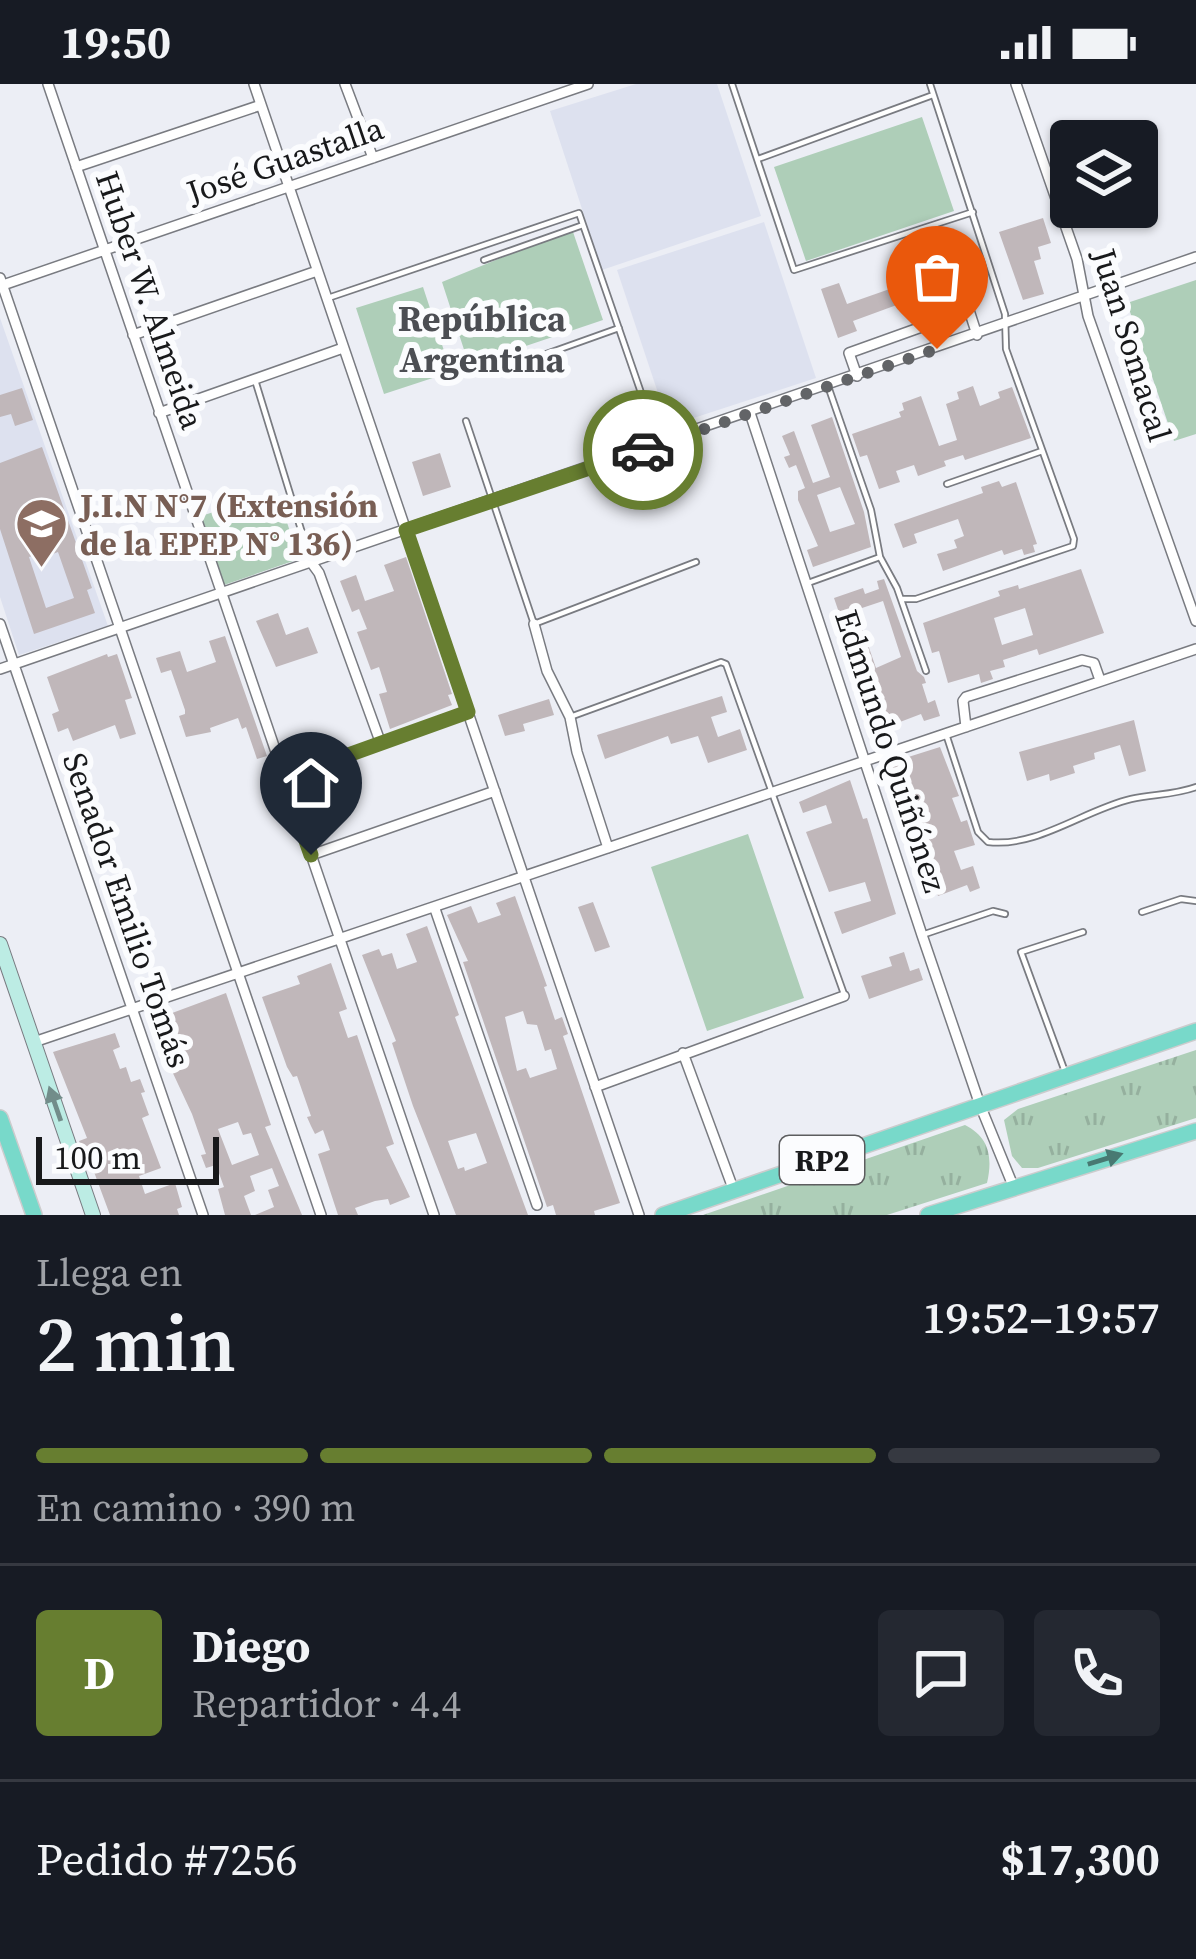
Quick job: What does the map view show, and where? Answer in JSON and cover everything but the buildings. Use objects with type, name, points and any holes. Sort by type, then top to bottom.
[{"type":"main road","points":[[0,944],[93,1215]]},
{"type":"main road","name":"RP2","points":[[663,1215],[1196,1030]]},
{"type":"main road","points":[[0,1118],[34,1215]]},
{"type":"main road","points":[[928,1215],[962,1210],[1014,1188],[1196,1131]]},
{"type":"street","name":"Huber W. Almeida","points":[[48,84],[434,1215]]},
{"type":"street","points":[[254,84],[640,1215]]},
{"type":"street","points":[[345,84],[373,158]]},
{"type":"street","points":[[544,84],[549,98]]},
{"type":"street","name":"José Guastalla","points":[[1,283],[588,84]]},
{"type":"street","name":"Juan Somacal","points":[[1016,84],[1086,294],[1088,316],[1196,621]]},
{"type":"street","points":[[76,167],[261,105]]},
{"type":"street","points":[[0,669],[1196,256]]},
{"type":"street","points":[[133,335],[317,271]]},
{"type":"street","points":[[1,283],[321,1215]]},
{"type":"street","points":[[857,376],[849,353],[969,310],[977,335]]},
{"type":"street","points":[[159,413],[344,348]]},
{"type":"street","name":"Edmundo Quiñónez","points":[[750,413],[922,935],[1014,1188]]},
{"type":"street","points":[[311,562],[319,572],[380,744]]},
{"type":"street","name":"Senador Emilio Tomás","points":[[0,624],[203,1215]]},
{"type":"street","points":[[534,625],[542,659],[570,717],[608,848]]},
{"type":"street","points":[[34,1042],[1196,649]]},
{"type":"street","points":[[966,727],[966,697],[1082,660],[1094,663],[1100,680]]},
{"type":"street","points":[[284,778],[468,712]]},
{"type":"street","points":[[311,855],[495,791]]},
{"type":"street","points":[[435,908],[537,1205]]},
{"type":"street","points":[[595,1087],[844,995]]},
{"type":"street","points":[[683,1053],[734,1191]]},
{"type":"lane","points":[[732,84],[794,270],[974,212]]},
{"type":"lane","points":[[901,599],[916,599],[1073,546],[1074,539],[1006,349],[1005,325],[974,212],[930,84]]},
{"type":"lane","points":[[758,159],[934,95]]},
{"type":"lane","points":[[327,298],[579,213],[659,445]]},
{"type":"lane","points":[[484,260],[583,225]]},
{"type":"lane","points":[[521,363],[619,328]]},
{"type":"lane","points":[[255,380],[311,562]]},
{"type":"lane","points":[[828,386],[872,510],[880,557],[901,599],[926,671]]},
{"type":"lane","points":[[466,421],[534,625],[696,562]]},
{"type":"lane","points":[[946,484],[1042,452]]},
{"type":"lane","points":[[808,584],[880,557]]},
{"type":"lane","points":[[570,717],[726,664],[844,995]]},
{"type":"lane","points":[[946,734],[978,832],[988,842],[1018,840],[1131,799],[1196,787]]},
{"type":"lane","points":[[1142,912],[1181,899],[1196,901]]},
{"type":"lane","points":[[922,935],[992,911],[1005,914]]},
{"type":"lane","points":[[1066,1075],[1021,952],[1083,932]]},
{"type":"shaded area","points":[[636,84],[717,84],[761,216],[602,270],[550,111]]},
{"type":"shaded area","points":[[764,222],[816,378],[669,426],[617,270]]},
{"type":"shaded area","points":[[0,318],[108,626],[19,655],[0,597]]},
{"type":"green space","points":[[922,117],[954,211],[806,261],[774,167]]},
{"type":"green space","points":[[572,229],[603,320],[469,365],[442,282]]},
{"type":"green space","points":[[1196,280],[1196,434],[1174,441],[1127,303]]},
{"type":"green space","points":[[423,287],[451,372],[384,394],[356,308]]},
{"type":"green space","points":[[277,492],[299,559],[224,585],[201,516]]},
{"type":"green space","points":[[748,834],[804,998],[707,1031],[651,867]]},
{"type":"green space","points":[[1196,1050],[1196,1118],[1038,1168],[1022,1168],[1012,1156],[1004,1120],[1018,1109]]},
{"type":"green space","points":[[965,1125],[987,1149],[987,1183],[887,1215],[703,1215]]},
{"type":"way so far","points":[[643,450],[937,349]]},
{"type":"place","name":"J.I.N N°7 (Extensión de la EPEP N° 136)","points":[[41,570]]},
{"type":"district","name":"República Argentina","points":[[482,338]]},
{"type":"route","points":[[311,855],[284,778],[468,712],[406,530],[643,450]]}]
